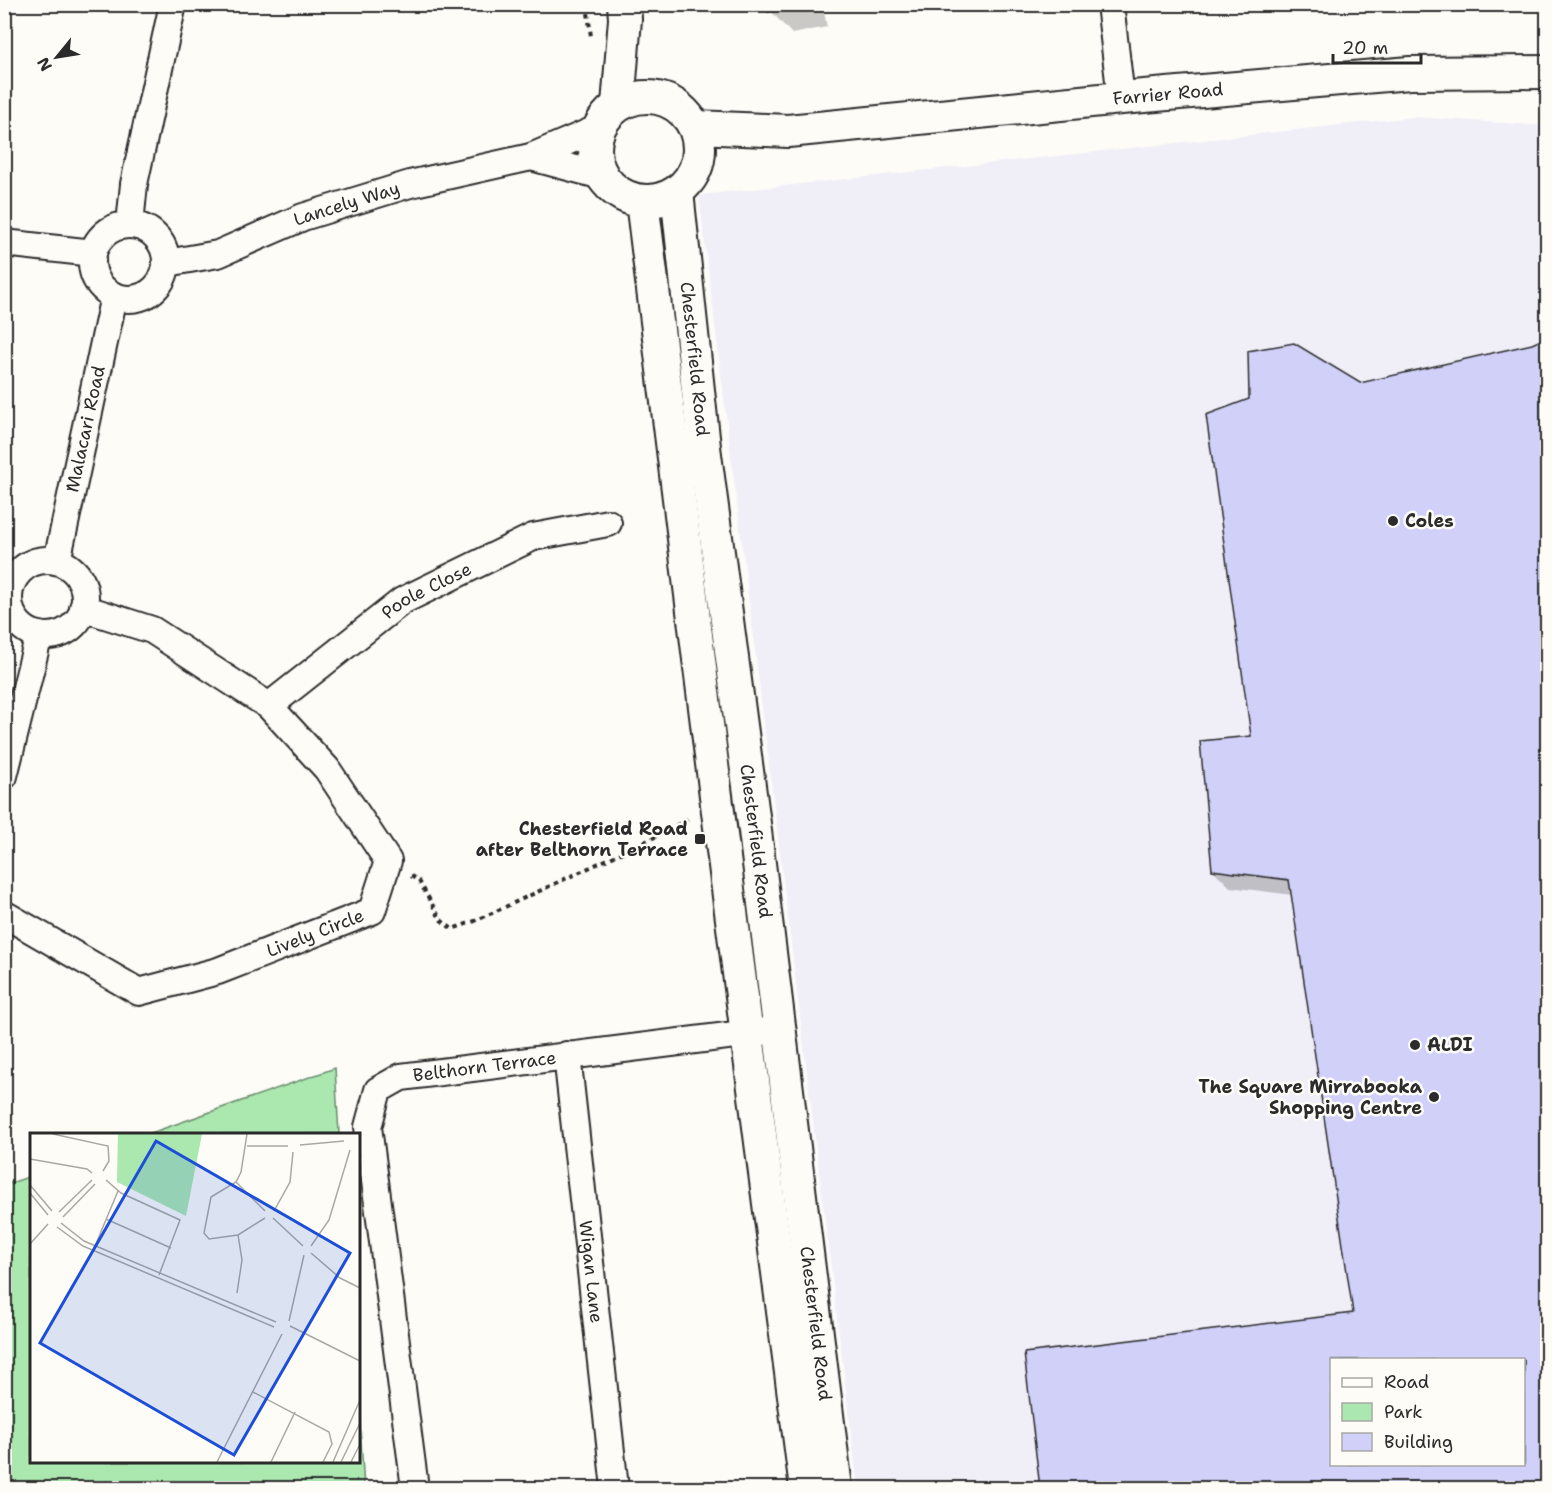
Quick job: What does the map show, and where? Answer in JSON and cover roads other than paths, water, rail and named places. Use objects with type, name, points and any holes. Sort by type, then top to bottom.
[{"type":"street","points":[[130,224],[134,184],[173,4]]},
{"type":"street","points":[[1110,4],[1121,98]]},
{"type":"street","points":[[624,12],[653,96]]},
{"type":"street","points":[[608,117],[634,97],[653,96],[670,101],[685,112],[698,140],[698,165],[690,181],[662,201],[642,201],[624,196],[602,176],[595,158],[594,146],[608,117],[624,12]]},
{"type":"street","name":"Farrier Road","points":[[698,140],[1121,98],[1410,73],[1548,72]]},
{"type":"street","name":"Lancely Way","points":[[167,263],[218,254],[303,217],[410,184],[531,157],[608,117]]},
{"type":"street","name":"Lancely Way","points":[[531,157],[602,176]]},
{"type":"street","name":"Chesterfield Road","points":[[677,192],[704,447],[779,1030],[797,1301],[806,1488]]},
{"type":"street","name":"Chesterfield Road","points":[[642,201],[747,1033],[797,1301],[836,1488]]},
{"type":"street","points":[[130,224],[143,227],[154,234],[162,244],[167,263],[164,276],[156,288],[146,296],[133,299],[114,296],[103,289],[95,278],[92,265],[93,253],[98,241],[107,231],[130,224]]},
{"type":"street","points":[[4,243],[93,253]]},
{"type":"street","name":"Malacari Road","points":[[57,561],[114,296]]},
{"type":"street","points":[[679,500],[711,499]]},
{"type":"street","name":"Poole Close","points":[[269,706],[402,601],[533,537],[609,523]]},
{"type":"street","points":[[57,561],[72,570],[81,581],[85,594],[78,620],[67,630],[52,635],[39,635],[27,630],[15,618],[10,606],[8,583],[21,569],[32,562],[57,561]]},
{"type":"street","points":[[83,608],[152,630],[269,706]]},
{"type":"street","points":[[4,776],[39,635]]},
{"type":"street","name":"Lively Circle","points":[[4,914],[139,992],[218,971],[372,911],[388,861],[327,769],[269,706]]},
{"type":"street","name":"Belthorn Terrace","points":[[414,1488],[368,1127],[378,1090],[401,1077],[779,1030]]},
{"type":"street","name":"Wigan Lane","points":[[567,1055],[615,1488]]},
{"type":"place","name":"Coles","points":[[1393,521]]},
{"type":"place","name":"Chesterfield Road after Belthorn Terrace","points":[[700,839]]},
{"type":"place","name":"ALDI","points":[[1415,1045]]},
{"type":"place","name":"The Square Mirrabooka Shopping Centre","points":[[1434,1097]]}]
